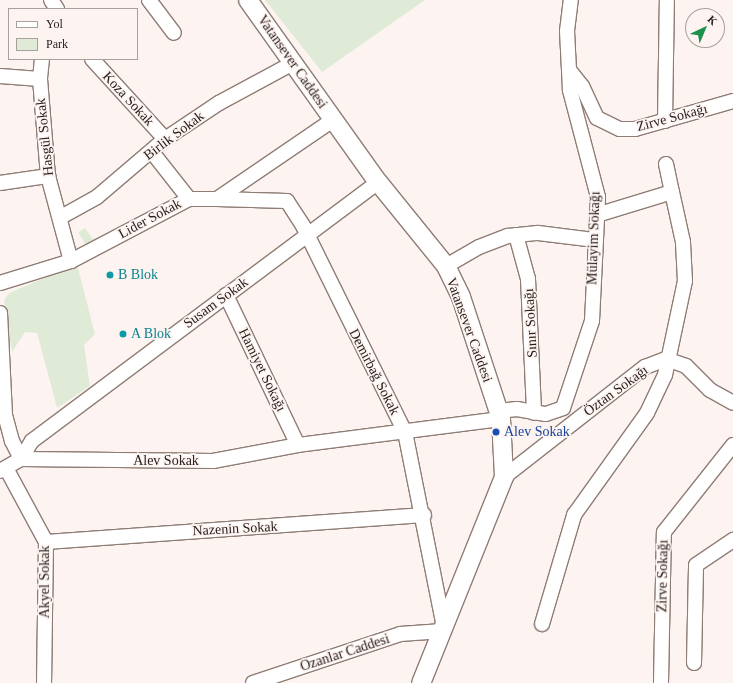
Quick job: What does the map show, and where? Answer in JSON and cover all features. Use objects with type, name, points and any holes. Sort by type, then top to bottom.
[{"type":"main road","name":"Vatansever Caddesi","points":[[248,0],[378,182],[446,266],[461,297],[499,415],[504,477],[441,627],[421,683]]},
{"type":"street","points":[[149,0],[174,33]]},
{"type":"street","name":"Mülayim Sokağı","points":[[499,415],[517,409],[534,413],[555,412],[563,408],[569,396],[592,321],[594,240],[597,215],[595,179],[587,164],[568,70],[567,31],[571,0]]},
{"type":"street","points":[[665,121],[667,0]]},
{"type":"street","name":"Hasgül Sokak","points":[[42,60],[40,79],[48,176],[61,217],[71,261]]},
{"type":"street","name":"Koza Sokak","points":[[93,60],[165,139]]},
{"type":"street","name":"Birlik Sokak","points":[[61,217],[97,197],[152,152],[165,139],[219,103],[293,64]]},
{"type":"street","name":"Zirve Sokağı","points":[[568,70],[582,86],[597,118],[607,126],[635,129],[733,102]]},
{"type":"street","points":[[0,76],[40,79]]},
{"type":"street","points":[[217,199],[333,120]]},
{"type":"street","points":[[152,152],[189,199]]},
{"type":"street","points":[[542,624],[574,515],[647,413],[665,375],[666,359],[685,281],[683,242],[666,164]]},
{"type":"street","points":[[0,183],[48,176]]},
{"type":"street","name":"Susam Sokak","points":[[21,459],[32,441],[226,295],[307,237],[378,182]]},
{"type":"street","points":[[597,215],[672,192]]},
{"type":"street","name":"Lider Sokak","points":[[0,283],[71,261],[189,199],[217,199]]},
{"type":"street","name":"Demirbağ Sokak","points":[[217,199],[287,201],[307,237],[405,432],[424,515],[441,627]]},
{"type":"street","points":[[446,266],[479,247],[516,235],[538,233],[594,240]]},
{"type":"street","name":"Sınır Sokağı","points":[[516,235],[528,279],[531,308],[534,413]]},
{"type":"street","name":"Hamiyet Sokağı","points":[[226,295],[298,445]]},
{"type":"street","points":[[0,318],[5,414],[12,441],[21,459],[3,469]]},
{"type":"street","points":[[666,359],[686,366],[710,390],[733,403]]},
{"type":"street","name":"Öztan Sokağı","points":[[504,477],[645,367],[666,359]]},
{"type":"street","name":"Alev Sokak","points":[[21,459],[214,461],[298,445],[405,432],[499,415]]},
{"type":"street","name":"Zirve Sokağı","points":[[661,683],[664,532],[733,445]]},
{"type":"street","name":"Akyel Sokak","points":[[3,469],[46,542],[44,683]]},
{"type":"street","name":"Nazenin Sokak","points":[[46,542],[424,515]]},
{"type":"street","points":[[694,663],[696,565],[733,540]]},
{"type":"street","name":"Ozanlar Caddesi","points":[[253,683],[281,679],[400,634],[441,627]]},
{"type":"green space","points":[[265,0],[425,0],[322,72]]},
{"type":"green space","points":[[85,228],[93,239],[109,234],[86,245],[78,232]]},
{"type":"green space","points":[[77,264],[95,334],[84,345],[90,386],[57,408],[37,333],[25,332],[12,352],[4,301],[9,293]]},
{"type":"place","name":"B Blok","points":[[110,275]]},
{"type":"place","name":"A Blok","points":[[123,334]]},
{"type":"place","name":"Alev Sokak","points":[[496,432]]}]
